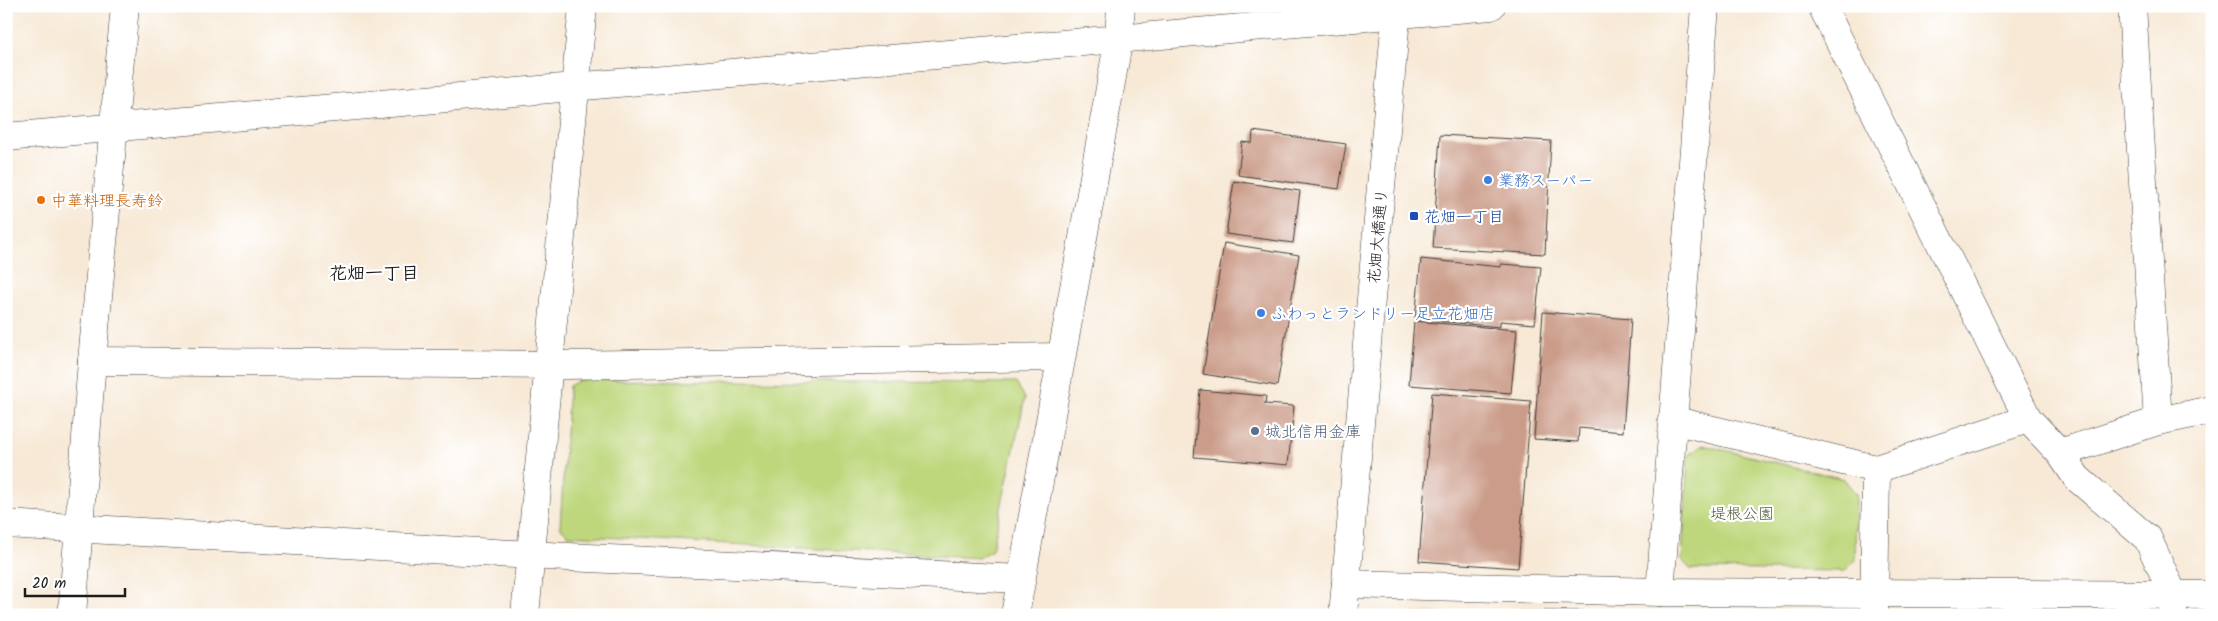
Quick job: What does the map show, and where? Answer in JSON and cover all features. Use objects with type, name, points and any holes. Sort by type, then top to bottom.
[{"type":"street","points":[[72,615],[92,361],[125,6]]},
{"type":"street","points":[[525,615],[583,6]]},
{"type":"street","points":[[1014,615],[1119,38],[1121,6]]},
{"type":"street","points":[[6,137],[1119,38],[1396,10],[1491,6]]},
{"type":"street","points":[[1660,592],[1705,6]]},
{"type":"street","points":[[1822,6],[2028,419],[2060,453],[2077,478],[2148,539],[2173,604]]},
{"type":"street","points":[[2132,6],[2158,421]]},
{"type":"street","name":"花畑大橋通り","points":[[1343,615],[1396,10]]},
{"type":"street","points":[[92,361],[548,365],[1061,357]]},
{"type":"street","points":[[2060,453],[2158,421],[2212,410]]},
{"type":"street","points":[[1672,420],[1876,469],[2028,419]]},
{"type":"street","points":[[1874,604],[1876,469]]},
{"type":"street","points":[[6,524],[531,555],[1022,579]]},
{"type":"street","points":[[1346,584],[1660,592],[1874,604],[2173,604],[2212,595]]},
{"type":"green space","points":[[580,380],[1016,383],[1025,398],[992,550],[978,558],[568,535],[560,527],[569,386]]},
{"type":"green space","name":"堤根公園","points":[[1703,445],[1844,479],[1856,494],[1855,560],[1845,571],[1690,569],[1682,560],[1688,455]]},
{"type":"building","points":[[1253,131],[1346,144],[1339,189],[1238,175],[1242,142],[1252,143]]},
{"type":"building","points":[[1440,135],[1551,141],[1545,254],[1433,248]]},
{"type":"building","points":[[1234,181],[1300,191],[1293,243],[1226,234]]},
{"type":"building","points":[[1224,243],[1299,255],[1277,386],[1203,374]]},
{"type":"building","points":[[1421,259],[1501,267],[1501,264],[1541,267],[1535,324],[1500,321],[1500,327],[1415,319]]},
{"type":"building","points":[[1543,312],[1631,319],[1623,432],[1579,428],[1578,442],[1534,439]]},
{"type":"building","points":[[1414,321],[1517,330],[1511,393],[1409,385]]},
{"type":"building","points":[[1200,390],[1266,396],[1265,404],[1294,406],[1288,465],[1194,457]]},
{"type":"building","points":[[1432,393],[1531,401],[1518,568],[1419,561]]},
{"type":"building","points":[[1518,611],[1584,611],[1584,615],[1518,615]]},
{"type":"building","points":[[1411,613],[1505,613],[1505,615],[1411,615]]},
{"type":"place","name":"業務スーパー","points":[[1488,180]]},
{"type":"place","name":"中華料理長寿鈴","points":[[41,200]]},
{"type":"place","name":"花畑一丁目","points":[[1414,216]]},
{"type":"place","name":"ふわっとランドリー足立花畑店","points":[[1261,313]]},
{"type":"place","name":"城北信用金庫","points":[[1255,431]]},
{"type":"district","name":"花畑一丁目","points":[[374,273]]}]
